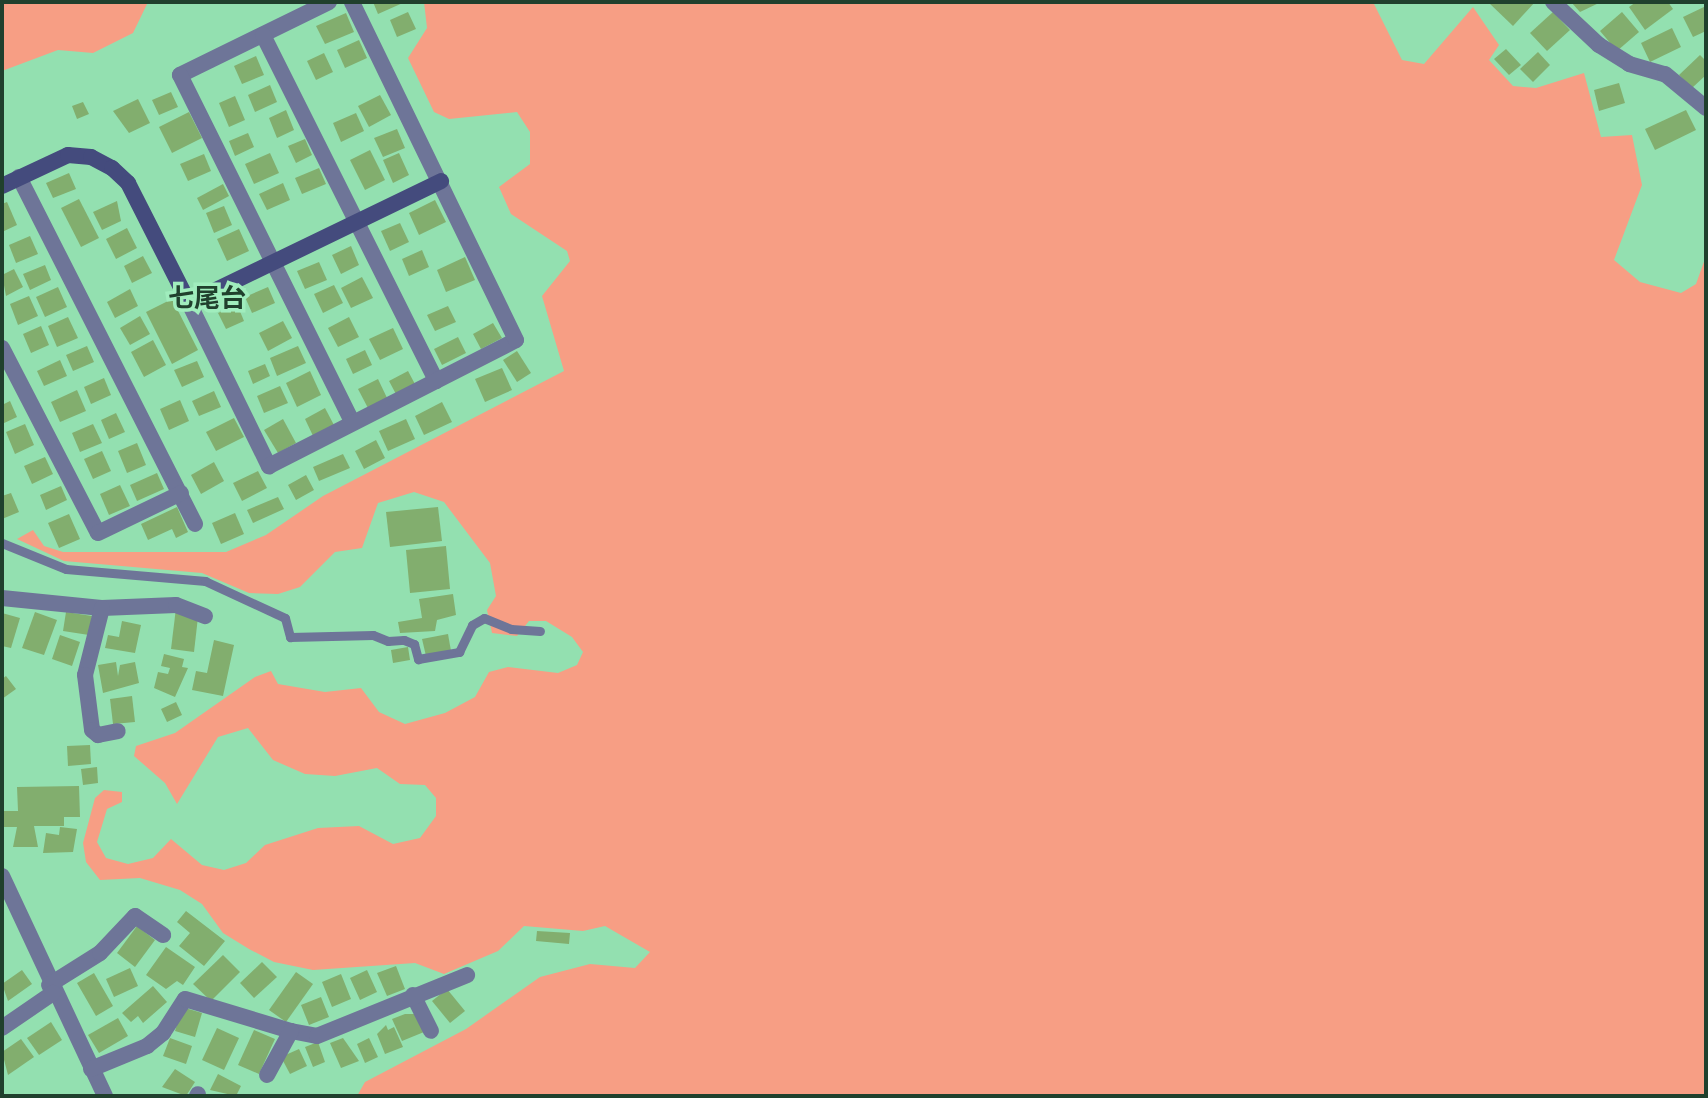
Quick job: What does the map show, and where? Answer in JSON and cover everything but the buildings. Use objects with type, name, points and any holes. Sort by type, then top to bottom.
[{"type":"street","points":[[329,2],[180,75],[352,422]]},
{"type":"street","points":[[2,186],[68,155],[91,157],[112,168],[128,183],[269,466],[516,340],[352,2]]},
{"type":"street","points":[[1553,2],[1599,45],[1629,64],[1665,74],[1706,108]]},
{"type":"street","points":[[263,35],[436,381]]},
{"type":"street","points":[[19,177],[195,524]]},
{"type":"street","points":[[189,303],[441,181]]},
{"type":"street","points":[[2,348],[98,533],[181,493]]},
{"type":"street","points":[[2,598],[102,608],[176,605],[205,616]]},
{"type":"street","points":[[102,608],[88,654],[86,689],[92,730],[98,735],[118,731]]},
{"type":"street","points":[[2,876],[51,989],[105,1096]]},
{"type":"street","points":[[2,1028],[100,953],[135,916],[163,935]]},
{"type":"street","points":[[91,1069],[147,1046],[163,1033],[185,999],[317,1036],[467,975]]},
{"type":"street","points":[[413,995],[431,1031]]},
{"type":"street","points":[[267,1075],[291,1031]]},
{"type":"lane","points":[[2,543],[66,569],[205,581],[285,618],[290,637],[373,635],[404,640],[414,644],[418,659],[459,652],[472,625],[484,618],[511,629],[540,631]]},
{"type":"shaded area","points":[[2,2],[148,2],[133,33],[93,53],[58,50],[2,71]]},
{"type":"shaded area","points":[[424,2],[1373,2],[1402,60],[1424,64],[1473,7],[1499,45],[1489,60],[1513,86],[1536,88],[1584,73],[1601,137],[1632,135],[1642,185],[1614,260],[1640,282],[1681,293],[1696,284],[1706,256],[1706,1096],[357,1096],[365,1082],[466,1029],[540,977],[590,964],[635,968],[650,952],[605,926],[583,931],[524,926],[498,951],[444,974],[415,963],[313,970],[274,962],[249,949],[223,933],[202,904],[180,890],[140,878],[100,880],[86,862],[83,843],[95,798],[104,790],[122,792],[122,802],[107,809],[97,842],[106,858],[128,864],[153,858],[171,839],[202,865],[224,870],[246,863],[265,845],[318,828],[359,826],[393,844],[420,838],[436,816],[436,798],[425,785],[400,784],[377,768],[335,776],[305,774],[273,760],[248,728],[218,737],[177,804],[165,783],[134,756],[136,746],[175,733],[255,677],[271,671],[278,684],[325,692],[361,688],[379,712],[405,724],[445,713],[475,697],[489,672],[508,667],[558,673],[577,665],[583,652],[572,637],[546,621],[529,621],[517,636],[492,633],[487,610],[496,596],[490,563],[444,502],[414,492],[378,503],[362,548],[335,552],[300,587],[278,594],[249,593],[202,573],[64,561],[17,539],[33,530],[44,546],[63,552],[226,552],[266,535],[323,496],[564,371],[542,296],[570,261],[567,251],[511,214],[499,187],[530,164],[530,132],[517,112],[449,119],[434,112],[408,58],[427,28]]},
{"type":"district","name":"七尾台","points":[[207,299]]}]
